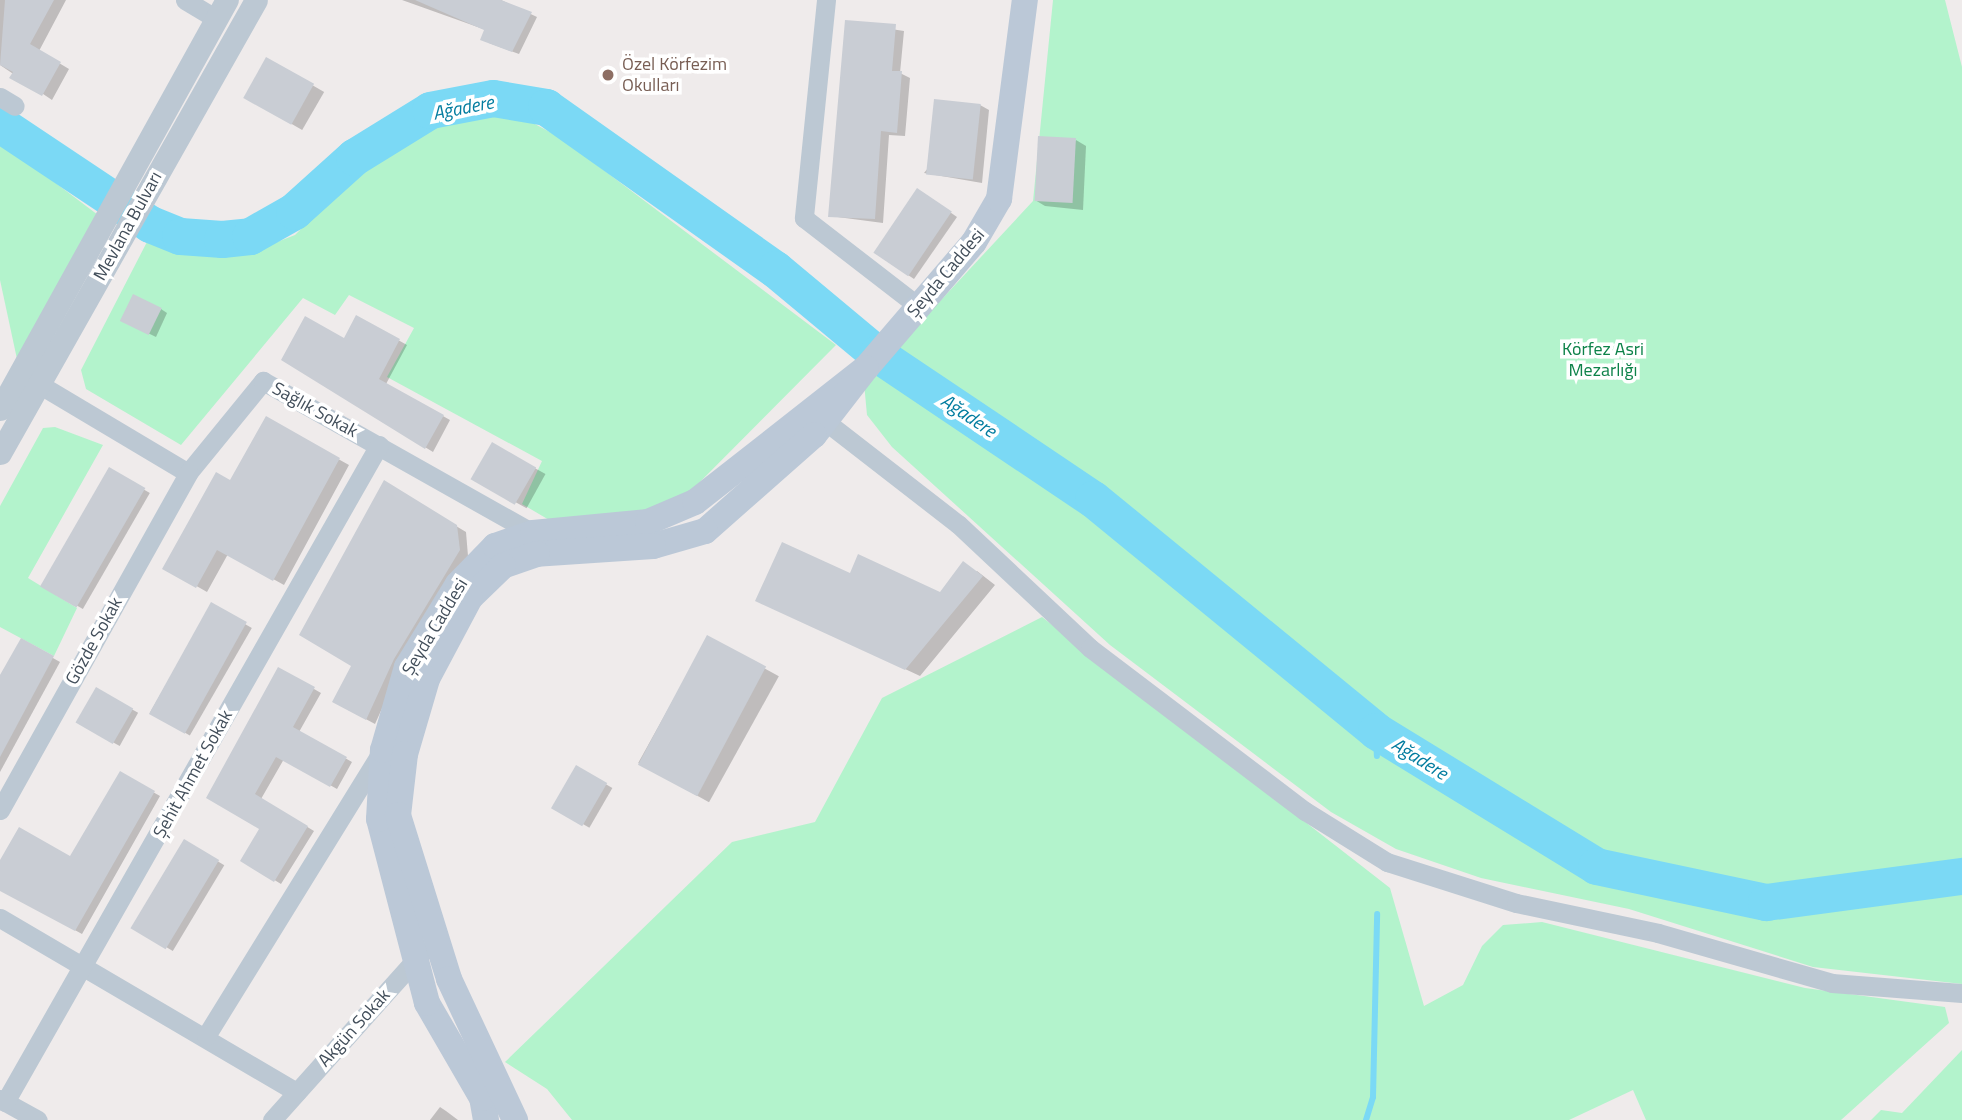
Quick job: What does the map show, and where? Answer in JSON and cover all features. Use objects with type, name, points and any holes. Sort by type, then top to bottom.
[{"type":"main road","name":"Şeyda Caddesi","points":[[515,1120],[435,935],[398,815],[394,752],[427,679],[470,598],[503,566],[537,554],[653,546],[705,531],[825,421],[866,368],[985,228],[1002,190],[1025,0]]},
{"type":"main road","name":"Şeyda Caddesi","points":[[486,1120],[482,1098],[428,1003],[379,820],[394,752],[407,667],[458,584],[495,546],[533,533],[648,522],[695,502],[796,420],[866,368]]},
{"type":"street","points":[[185,0],[222,9]]},
{"type":"street","name":"Mevlana Bulvarı","points":[[0,409],[29,379],[104,270],[256,0]]},
{"type":"street","points":[[826,0],[804,218],[918,306]]},
{"type":"street","name":"Mevlana Bulvarı","points":[[0,453],[29,379],[84,257],[222,9]]},
{"type":"street","points":[[29,379],[188,472]]},
{"type":"street","name":"Sağlık Sokak","points":[[188,472],[263,381],[566,552]]},
{"type":"street","points":[[796,420],[825,421],[958,524],[1090,648],[1305,811],[1387,862],[1516,903],[1658,933],[1832,983],[1962,993]]},
{"type":"street","name":"Şehit Ahmet Sokak","points":[[2,1100],[84,967],[379,445]]},
{"type":"street","name":"Gözde Sokak","points":[[0,810],[188,472]]},
{"type":"street","points":[[205,1036],[394,752]]},
{"type":"street","points":[[0,918],[205,1036],[297,1093]]},
{"type":"street","name":"Akgün Sokak","points":[[272,1120],[416,960],[435,935]]},
{"type":"street","points":[[2,1100],[38,1120]]},
{"type":"green space","name":"Körfez Asri Mezarlığı","points":[[1053,0],[1945,0],[1962,67],[1962,984],[1813,967],[1629,909],[1481,878],[1396,849],[1331,812],[1110,645],[892,447],[867,415],[864,383],[1033,201]]},
{"type":"green space","points":[[473,114],[518,115],[561,138],[836,345],[683,499],[652,511],[556,524],[522,504],[542,461],[387,377],[414,328],[349,295],[335,315],[303,298],[181,445],[86,389],[81,370],[149,238],[244,255],[295,235],[337,193],[419,133]]},
{"type":"green space","points":[[0,141],[98,215],[17,359],[0,280]]},
{"type":"green space","points":[[55,427],[103,445],[28,578],[77,608],[54,656],[0,627],[0,506],[43,428]]},
{"type":"green space","points":[[1042,617],[1390,888],[1424,1006],[1463,985],[1482,946],[1503,925],[1542,922],[1805,988],[1945,1007],[1949,1023],[1841,1120],[1646,1120],[1633,1090],[1569,1120],[572,1120],[547,1089],[505,1062],[732,842],[815,822],[882,698]]},
{"type":"green space","points":[[1962,1050],[1962,1120],[1871,1120],[1881,1110],[1902,1113]]},
{"type":"building","points":[[5,0],[54,0],[30,44],[61,62],[42,96],[9,78],[13,72],[0,65]]},
{"type":"building","points":[[415,0],[501,0],[532,12],[512,52],[480,40],[484,30]]},
{"type":"building","points":[[845,20],[896,24],[892,71],[902,71],[897,133],[881,131],[875,219],[828,217]]},
{"type":"building","points":[[266,57],[314,84],[291,125],[243,98]]},
{"type":"building","points":[[934,99],[981,104],[973,179],[926,175]]},
{"type":"building","points":[[1038,136],[1076,138],[1073,203],[1035,201]]},
{"type":"building","points":[[917,188],[952,211],[908,276],[873,253]]},
{"type":"building","points":[[133,294],[162,308],[149,335],[120,321]]},
{"type":"building","points":[[356,315],[400,339],[379,379],[444,415],[425,449],[281,360],[305,316],[344,338]]},
{"type":"building","points":[[266,416],[340,458],[273,581],[217,550],[196,588],[162,569],[216,472],[230,480]]},
{"type":"building","points":[[492,442],[536,468],[515,505],[470,479]]},
{"type":"building","points":[[109,467],[145,488],[76,608],[40,587]]},
{"type":"building","points":[[384,480],[457,525],[460,550],[394,659],[366,720],[332,702],[351,666],[299,635]]},
{"type":"building","points":[[782,542],[850,573],[858,554],[940,592],[963,561],[983,576],[905,670],[755,601]]},
{"type":"building","points":[[211,602],[247,622],[185,734],[149,714]]},
{"type":"building","points":[[707,635],[766,666],[697,796],[638,765]]},
{"type":"building","points":[[21,638],[54,656],[0,757],[0,675]]},
{"type":"building","points":[[278,667],[315,687],[293,727],[347,757],[330,787],[276,757],[255,794],[308,826],[274,882],[240,861],[259,829],[206,798]]},
{"type":"building","points":[[96,687],[133,708],[113,744],[76,723]]},
{"type":"building","points":[[576,765],[607,783],[582,826],[551,808]]},
{"type":"building","points":[[120,771],[155,791],[75,931],[0,891],[0,860],[19,827],[70,856]]},
{"type":"building","points":[[184,839],[219,860],[166,949],[130,928]]},
{"type":"waterway","name":"Ağadere","points":[[0,124],[150,224],[180,236],[222,239],[250,236],[294,211],[354,157],[430,110],[493,98],[546,107],[775,269],[877,354],[1093,499],[1376,731],[1596,866],[1766,902],[1962,876]]},
{"type":"waterway","points":[[1376,731],[1377,756]]},
{"type":"waterway","points":[[1366,1120],[1373,1097],[1377,914]]},
{"type":"place","name":"Özel Körfezim Okulları","points":[[608,75]]}]
